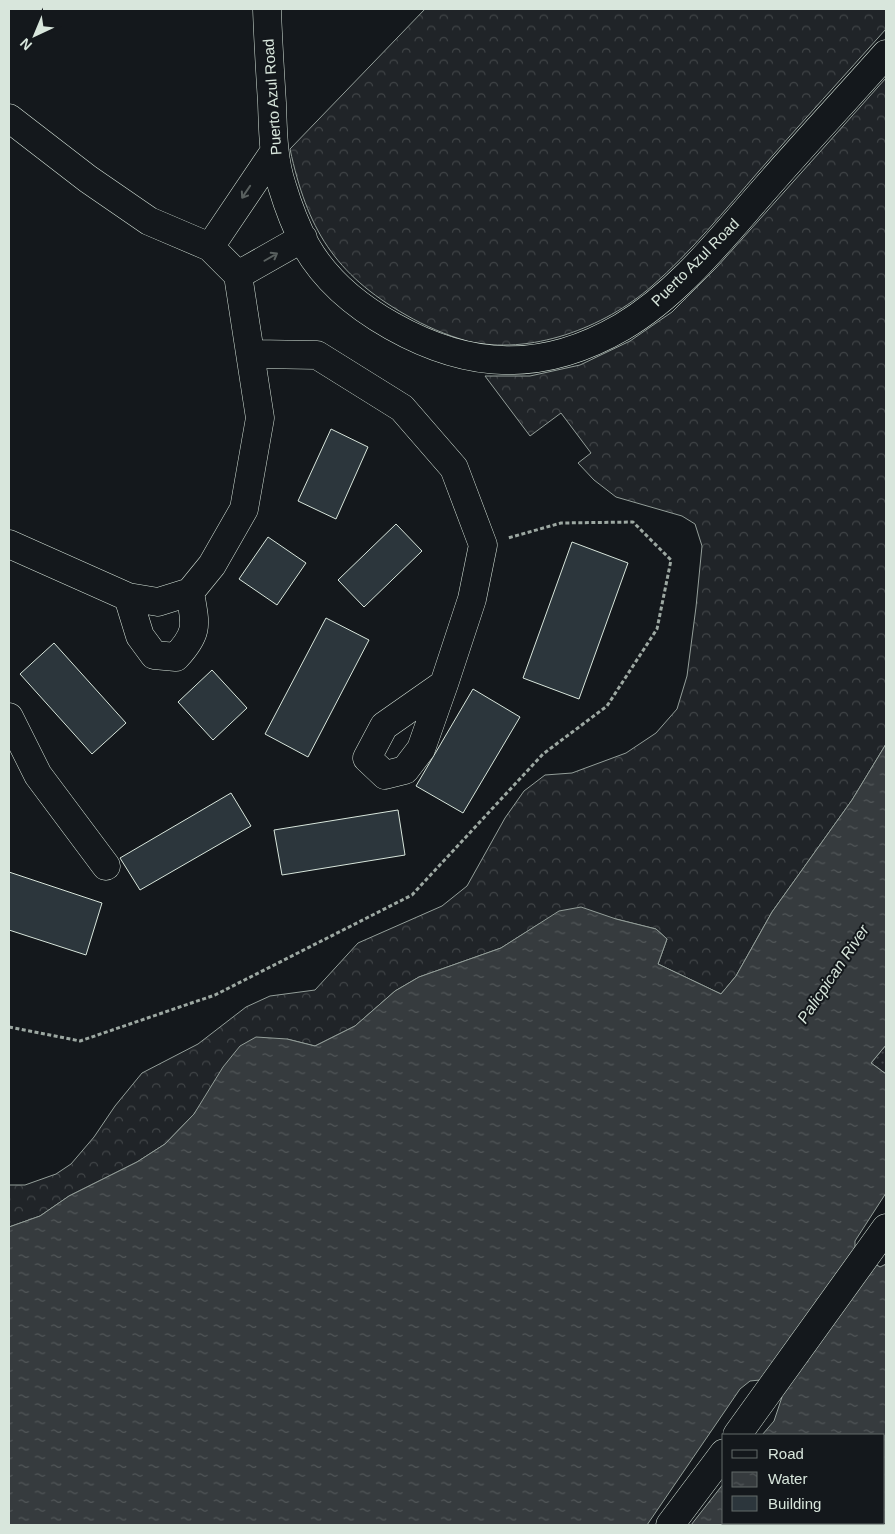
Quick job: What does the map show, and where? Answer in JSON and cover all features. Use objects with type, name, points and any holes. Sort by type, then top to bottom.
[{"type":"street","name":"Puerto Azul Road","points":[[267,9],[274,152],[289,208],[303,238],[320,266],[340,290],[368,312],[419,341],[463,356],[490,360],[528,359],[575,350],[622,327],[662,299],[705,256],[886,54]]},
{"type":"street","points":[[9,118],[88,179],[149,221],[210,247],[238,275],[260,418],[244,508],[212,565],[190,592],[158,602],[128,598],[9,544]]},
{"type":"street","points":[[210,247],[274,152]]},
{"type":"street","points":[[238,275],[303,238]]},
{"type":"street","points":[[251,354],[317,354],[402,408],[454,468],[483,544],[472,599],[444,684]]},
{"type":"street","points":[[128,598],[140,636],[154,655],[176,656],[191,641],[195,624],[190,592]]},
{"type":"street","points":[[9,717],[38,775],[106,866]]},
{"type":"street","points":[[738,1434],[866,1259],[886,1228]]},
{"type":"street","points":[[670,1525],[722,1456]]},
{"type":"path","points":[[9,1026],[80,1042],[216,995],[412,895],[543,754],[608,706],[657,629],[671,560],[633,522],[561,523],[483,544]]},
{"type":"green space","points":[[425,9],[886,9],[886,29],[707,230],[652,286],[612,314],[589,326],[565,335],[516,345],[491,345],[467,341],[428,326],[406,315],[360,283],[327,246],[315,225],[305,202],[290,149]]},
{"type":"green space","points":[[886,78],[886,744],[852,800],[772,912],[736,976],[721,994],[658,964],[667,939],[656,929],[616,919],[539,924],[501,948],[419,977],[395,991],[355,1026],[315,1046],[287,1039],[207,1096],[194,1114],[165,1144],[137,1162],[69,1196],[40,1216],[9,1227],[9,1185],[25,1185],[56,1174],[71,1164],[94,1137],[115,1106],[142,1073],[198,1044],[246,1007],[270,996],[315,990],[358,943],[442,906],[467,886],[505,818],[524,791],[545,775],[572,773],[626,753],[656,733],[677,709],[687,676],[702,546],[695,524],[682,516],[616,497],[594,480],[578,463],[591,453],[561,413],[530,436],[485,376],[530,376],[580,365],[630,341],[672,312],[717,267]]},
{"type":"green space","points":[[886,1045],[886,1074],[871,1063]]},
{"type":"water","name":"Palicpican River","points":[[886,744],[886,1045],[871,1063],[886,1074],[886,1525],[9,1525],[9,1227],[40,1216],[69,1196],[137,1162],[165,1144],[194,1114],[223,1067],[240,1046],[256,1037],[287,1039],[315,1046],[355,1026],[395,991],[419,977],[501,948],[559,911],[581,907],[616,919],[656,929],[667,939],[658,964],[721,994],[736,976],[772,912],[852,800]]},
{"type":"pier","points":[[886,1193],[886,1264],[880,1267],[855,1251],[855,1241]]},
{"type":"pier","points":[[760,1380],[774,1386],[782,1397],[774,1421],[763,1434],[722,1434],[722,1486],[691,1525],[647,1525],[740,1389],[750,1381]]},
{"type":"building","points":[[331,429],[368,447],[336,519],[298,501]]},
{"type":"building","points":[[396,524],[422,551],[364,607],[338,580]]},
{"type":"building","points":[[268,537],[306,563],[277,605],[239,579]]},
{"type":"building","points":[[572,542],[628,563],[579,699],[523,678]]},
{"type":"building","points":[[326,618],[369,640],[308,757],[265,734]]},
{"type":"building","points":[[54,643],[126,723],[92,754],[20,674]]},
{"type":"building","points":[[212,670],[247,708],[213,740],[178,702]]},
{"type":"building","points":[[473,689],[520,717],[463,813],[416,786]]},
{"type":"building","points":[[231,793],[251,826],[140,890],[120,858]]},
{"type":"building","points":[[398,810],[405,855],[282,875],[274,830]]},
{"type":"building","points":[[9,872],[102,903],[86,955],[9,930]]}]
